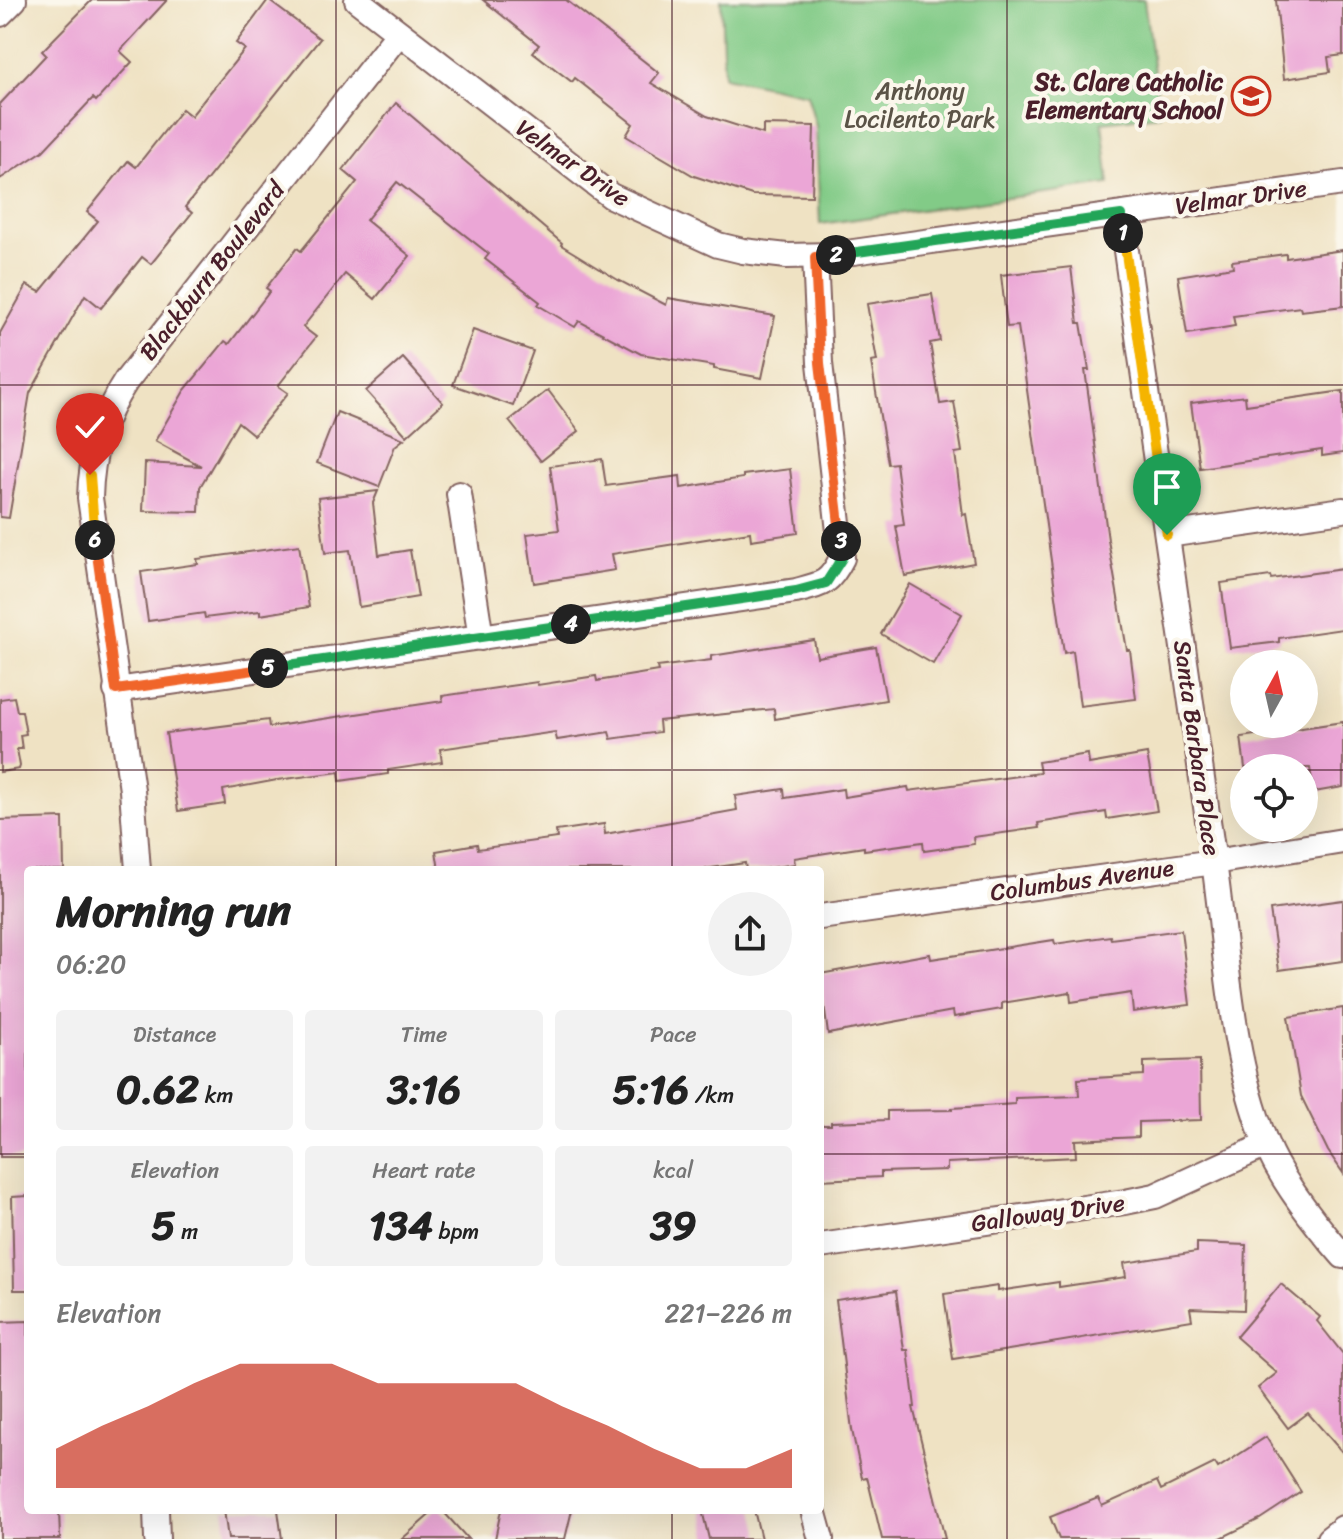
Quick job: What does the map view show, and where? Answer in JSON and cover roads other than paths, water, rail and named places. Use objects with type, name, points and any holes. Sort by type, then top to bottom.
[{"type":"street","points":[[0,14],[14,0]]},
{"type":"street","name":"Velmar Drive","points":[[357,0],[611,196],[718,245],[743,251],[815,257],[868,251],[1343,183]]},
{"type":"street","name":"Blackburn Boulevard","points":[[138,866],[132,790],[90,498],[94,454],[104,421],[126,381],[399,33]]},
{"type":"street","name":"Santa Barbara Place","points":[[1121,215],[1237,1039],[1253,1109],[1266,1145],[1316,1224],[1343,1256]]},
{"type":"street","points":[[116,690],[796,591],[826,583],[842,558],[820,363],[815,257]]},
{"type":"street","points":[[459,494],[481,638]]},
{"type":"street","points":[[1167,535],[1343,510]]},
{"type":"street","name":"Columbus Avenue","points":[[824,916],[1343,841]]},
{"type":"street","name":"Galloway Drive","points":[[824,1245],[1140,1199],[1180,1185],[1266,1145]]},
{"type":"street","points":[[156,1514],[157,1539]]},
{"type":"street","points":[[814,1514],[821,1539]]},
{"type":"street","points":[[1329,1539],[1343,1528]]},
{"type":"place","name":"St. Clare Catholic Elementary School","points":[[1251,96]]},
{"type":"park label","name":"Anthony Locilento Park","points":[[920,105]]}]
